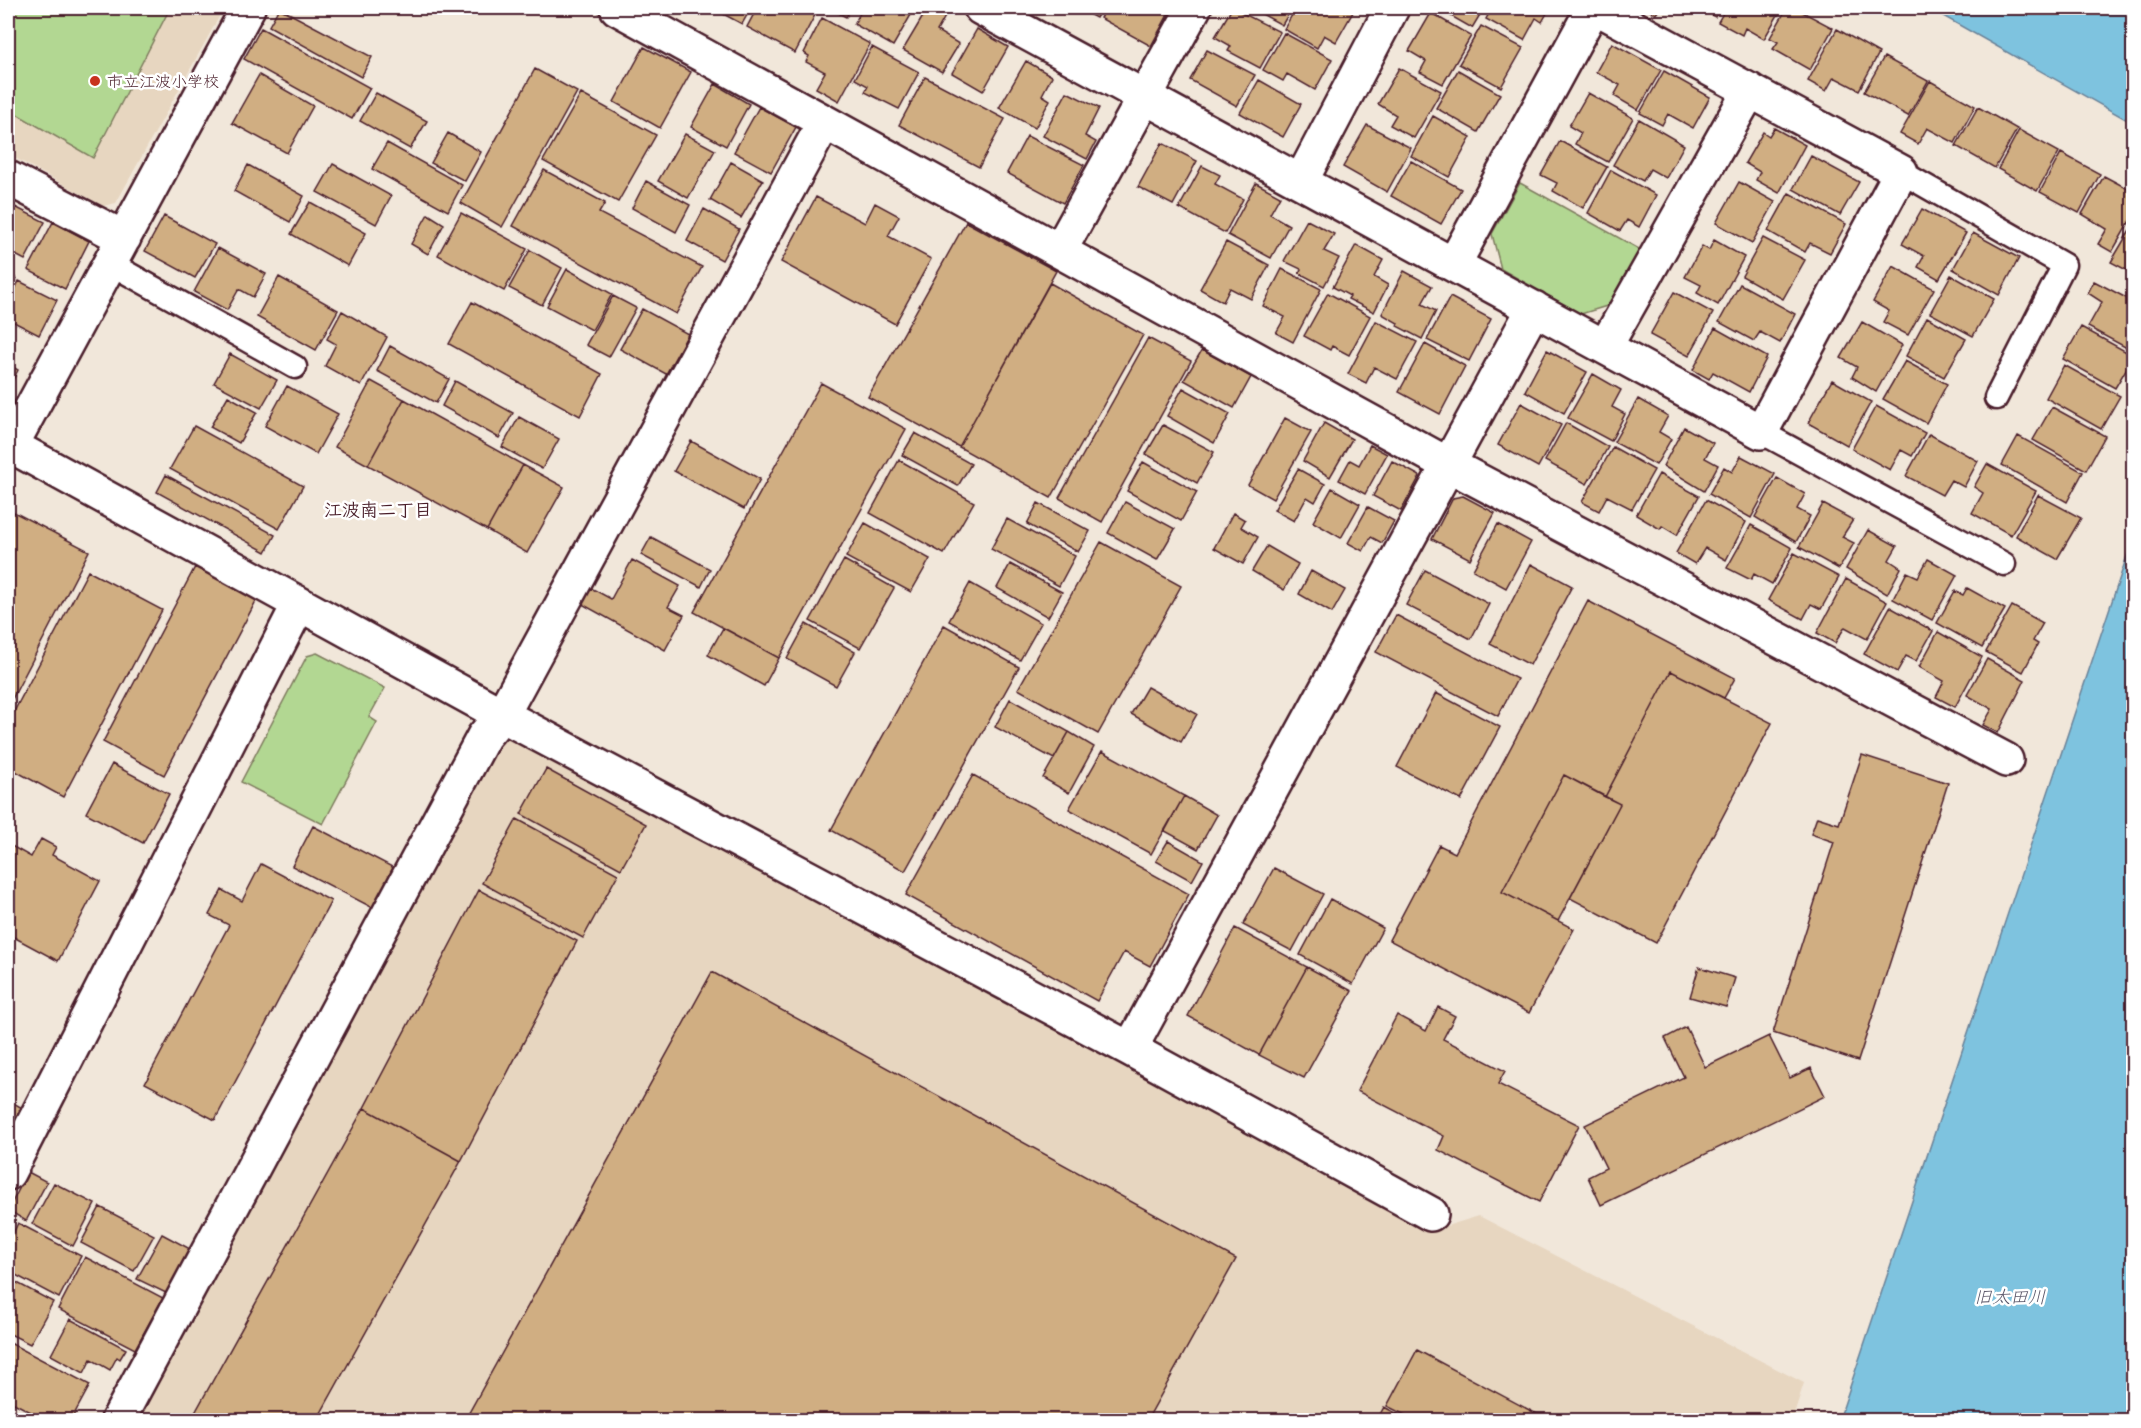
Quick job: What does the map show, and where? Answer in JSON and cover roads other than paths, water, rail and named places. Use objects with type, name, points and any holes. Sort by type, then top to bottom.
[{"type":"street","points":[[248,8],[9,445],[502,715],[1130,1049],[1431,1214]]},
{"type":"street","points":[[617,8],[1449,465],[2006,760]]},
{"type":"street","points":[[981,8],[1761,432],[1901,172],[1595,8],[1454,264]]},
{"type":"street","points":[[1060,250],[1194,8]]},
{"type":"street","points":[[1301,181],[1392,8]]},
{"type":"street","points":[[1605,347],[1750,90]]},
{"type":"street","points":[[118,1420],[484,736],[502,715],[824,123]]},
{"type":"street","points":[[8,178],[117,251]]},
{"type":"street","points":[[1130,1049],[1534,308]]},
{"type":"street","points":[[8,1173],[299,604]]},
{"type":"lane","points":[[1901,172],[2064,265],[1996,398]]},
{"type":"lane","points":[[117,251],[295,367]]},
{"type":"lane","points":[[1761,432],[2004,564]]},
{"type":"water","points":[[1929,8],[2133,8],[2134,110],[2129,121]]},
{"type":"water","name":"旧太田川","points":[[2133,538],[2133,1420],[1839,1420]]},
{"type":"place","name":"市立江波小学校","points":[[95,81]]},
{"type":"district","name":"江波南二丁目","points":[[378,510]]}]
